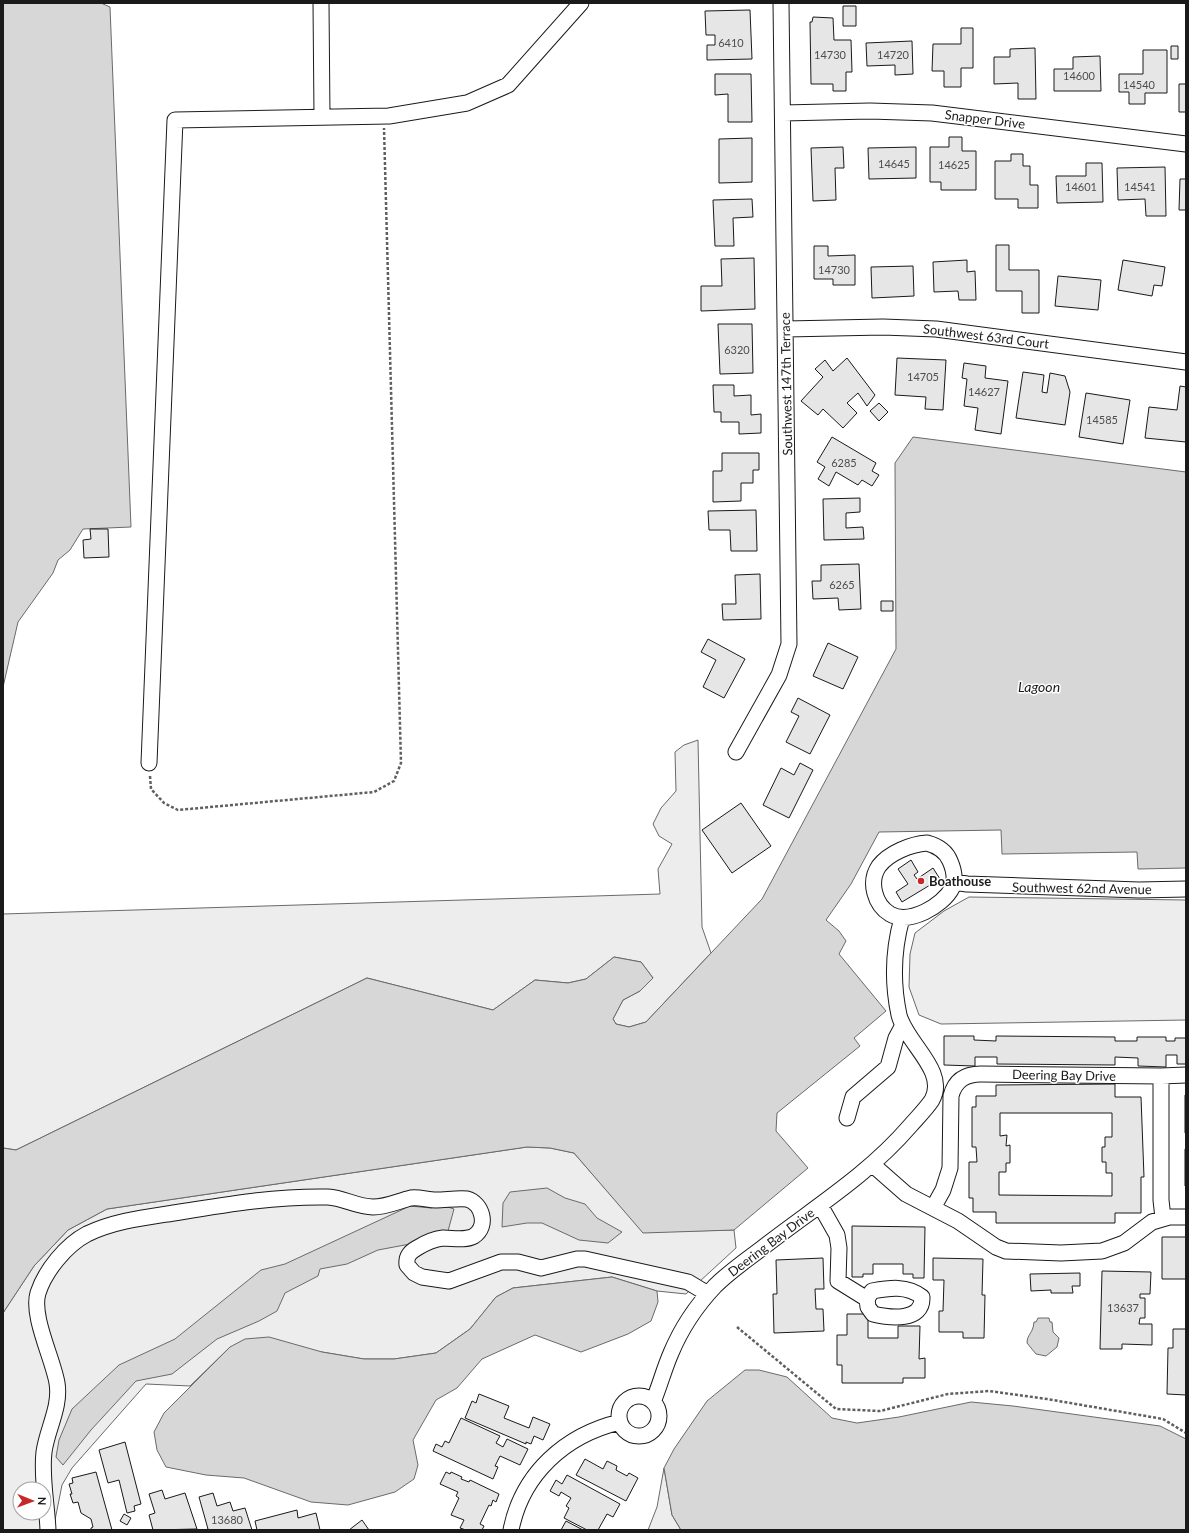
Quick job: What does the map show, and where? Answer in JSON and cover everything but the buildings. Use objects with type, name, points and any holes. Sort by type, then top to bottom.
[{"type":"street","points":[[321,3],[322,117]]},
{"type":"street","points":[[150,763],[175,120],[383,116],[467,103],[508,85],[581,3]]},
{"type":"street","name":"Southwest 147th Terrace","points":[[736,752],[779,675],[789,644],[782,3]]},
{"type":"street","name":"Snapper Drive","points":[[783,112],[876,111],[932,113],[1186,144]]},
{"type":"street","name":"Southwest 63rd Court","points":[[786,329],[883,327],[936,329],[1186,362]]},
{"type":"street","points":[[927,843],[936,846],[948,857],[954,876],[953,882],[948,895],[941,901],[921,914],[902,918],[893,916],[884,911],[876,900],[874,890],[876,873],[885,861],[908,847],[917,844],[927,843]]},
{"type":"street","name":"Southwest 62nd Avenue","points":[[953,882],[966,884],[1116,889],[1186,889]]},
{"type":"street","name":"Deering Bay Drive","points":[[653,1402],[672,1352],[680,1336],[708,1294],[726,1276],[874,1165],[931,1100],[936,1086],[932,1069],[911,1041],[903,1025],[897,1002],[894,970],[896,940],[902,918]]},
{"type":"street","points":[[847,1118],[853,1097],[888,1067],[896,1038],[903,1025]]},
{"type":"street","name":"Deering Bay Drive","points":[[933,1208],[948,1179],[950,1168],[951,1096],[954,1087],[963,1077],[973,1074],[1161,1076]]},
{"type":"street","points":[[1163,1218],[1161,1200],[1161,1076],[1186,1076]]},
{"type":"street","points":[[874,1165],[906,1194],[958,1221],[996,1248],[1016,1252],[1102,1251],[1124,1243],[1152,1222],[1163,1218],[1186,1217]]},
{"type":"street","points":[[48,1530],[44,1455],[48,1433],[57,1404],[57,1392],[53,1367],[37,1314],[36,1304],[38,1294],[49,1272],[70,1247],[88,1234],[142,1217],[283,1198],[336,1198],[362,1206],[372,1207],[389,1205],[412,1198],[468,1199],[473,1200],[481,1210],[481,1226],[478,1232],[469,1238],[435,1239],[418,1247],[408,1256],[407,1261],[407,1265],[414,1274],[432,1280],[449,1281],[501,1262],[518,1262],[541,1268],[577,1259],[602,1262],[688,1282],[708,1294]]},
{"type":"street","points":[[820,1205],[837,1235],[839,1248],[838,1281],[867,1299]]},
{"type":"street","points":[[642,1396],[653,1402],[659,1413],[659,1420],[652,1432],[639,1436],[626,1432],[620,1422],[619,1413],[621,1407],[630,1398],[642,1396]]},
{"type":"street","points":[[512,1530],[518,1506],[525,1492],[544,1464],[574,1440],[620,1422]]},
{"type":"path","points":[[150,763],[151,789],[164,803],[178,810],[374,792],[394,780],[401,763],[383,116]]},
{"type":"path","points":[[737,1327],[836,1409],[880,1411],[948,1394],[989,1391],[1163,1419],[1186,1433]]},
{"type":"shaded area","points":[[698,740],[702,927],[711,953],[646,1022],[629,1027],[616,1024],[613,1019],[623,1000],[640,991],[653,978],[641,962],[614,957],[586,979],[568,983],[535,980],[493,1010],[367,978],[16,1150],[3,1148],[3,914],[660,894],[658,869],[672,844],[659,836],[653,824],[661,808],[676,791],[675,752],[684,745]]},
{"type":"shaded area","points":[[969,897],[1186,900],[1186,1020],[941,1024],[919,1015],[909,987],[910,954],[915,933],[944,911]]},
{"type":"shaded area","points":[[527,1147],[550,1148],[574,1153],[643,1232],[734,1230],[736,1248],[686,1294],[657,1291],[612,1277],[513,1288],[496,1297],[470,1329],[436,1353],[394,1359],[364,1359],[322,1352],[230,1347],[190,1386],[146,1384],[72,1468],[62,1485],[53,1530],[3,1530],[3,1313],[34,1266],[68,1230],[107,1209]]},
{"type":"shaded area","points":[[664,1468],[672,1515],[681,1530],[648,1530],[657,1507]]},
{"type":"water","points":[[3,3],[101,3],[110,7],[131,527],[83,529],[70,550],[58,560],[53,573],[18,622],[3,687]]},
{"type":"water","name":"Lagoon","points":[[913,437],[1186,472],[1186,868],[1138,869],[1137,852],[1002,854],[1001,830],[879,832],[851,884],[826,920],[839,931],[846,941],[839,954],[886,1011],[854,1038],[860,1046],[777,1113],[776,1131],[808,1168],[734,1230],[643,1233],[574,1153],[550,1148],[527,1147],[107,1209],[68,1230],[34,1266],[3,1313],[3,1148],[16,1150],[367,978],[493,1010],[535,980],[568,983],[586,979],[614,957],[641,962],[653,978],[640,991],[623,1000],[613,1019],[616,1024],[629,1027],[646,1022],[762,899],[896,649],[895,463]]},
{"type":"water","points":[[547,1188],[565,1198],[585,1204],[597,1218],[622,1232],[608,1243],[579,1240],[542,1223],[527,1223],[502,1227],[503,1203],[510,1192]]},
{"type":"water","points":[[442,1205],[454,1209],[448,1231],[410,1244],[378,1250],[347,1264],[320,1269],[318,1276],[285,1293],[277,1311],[259,1321],[217,1339],[172,1374],[136,1381],[91,1430],[63,1465],[56,1457],[59,1440],[72,1409],[119,1365],[175,1339],[261,1270],[285,1264],[410,1206],[431,1208]]},
{"type":"water","points":[[612,1277],[657,1291],[658,1302],[651,1321],[628,1334],[581,1352],[535,1335],[482,1359],[457,1388],[436,1400],[413,1440],[418,1465],[414,1479],[395,1492],[348,1505],[311,1502],[244,1478],[206,1475],[166,1467],[157,1450],[154,1432],[164,1413],[230,1347],[245,1339],[269,1337],[322,1352],[364,1359],[394,1359],[436,1353],[470,1329],[496,1297],[513,1288]]},
{"type":"water","points":[[1038,1318],[1049,1318],[1050,1322],[1052,1322],[1053,1332],[1059,1338],[1057,1347],[1046,1356],[1036,1354],[1027,1343],[1034,1322],[1036,1322]]},
{"type":"water","points":[[745,1370],[759,1370],[787,1377],[832,1418],[857,1423],[899,1417],[971,1402],[1013,1406],[1160,1426],[1186,1439],[1186,1530],[681,1530],[672,1515],[664,1468],[674,1449],[707,1401]]},
{"type":"place","name":"Boathouse","points":[[921,881]]}]
